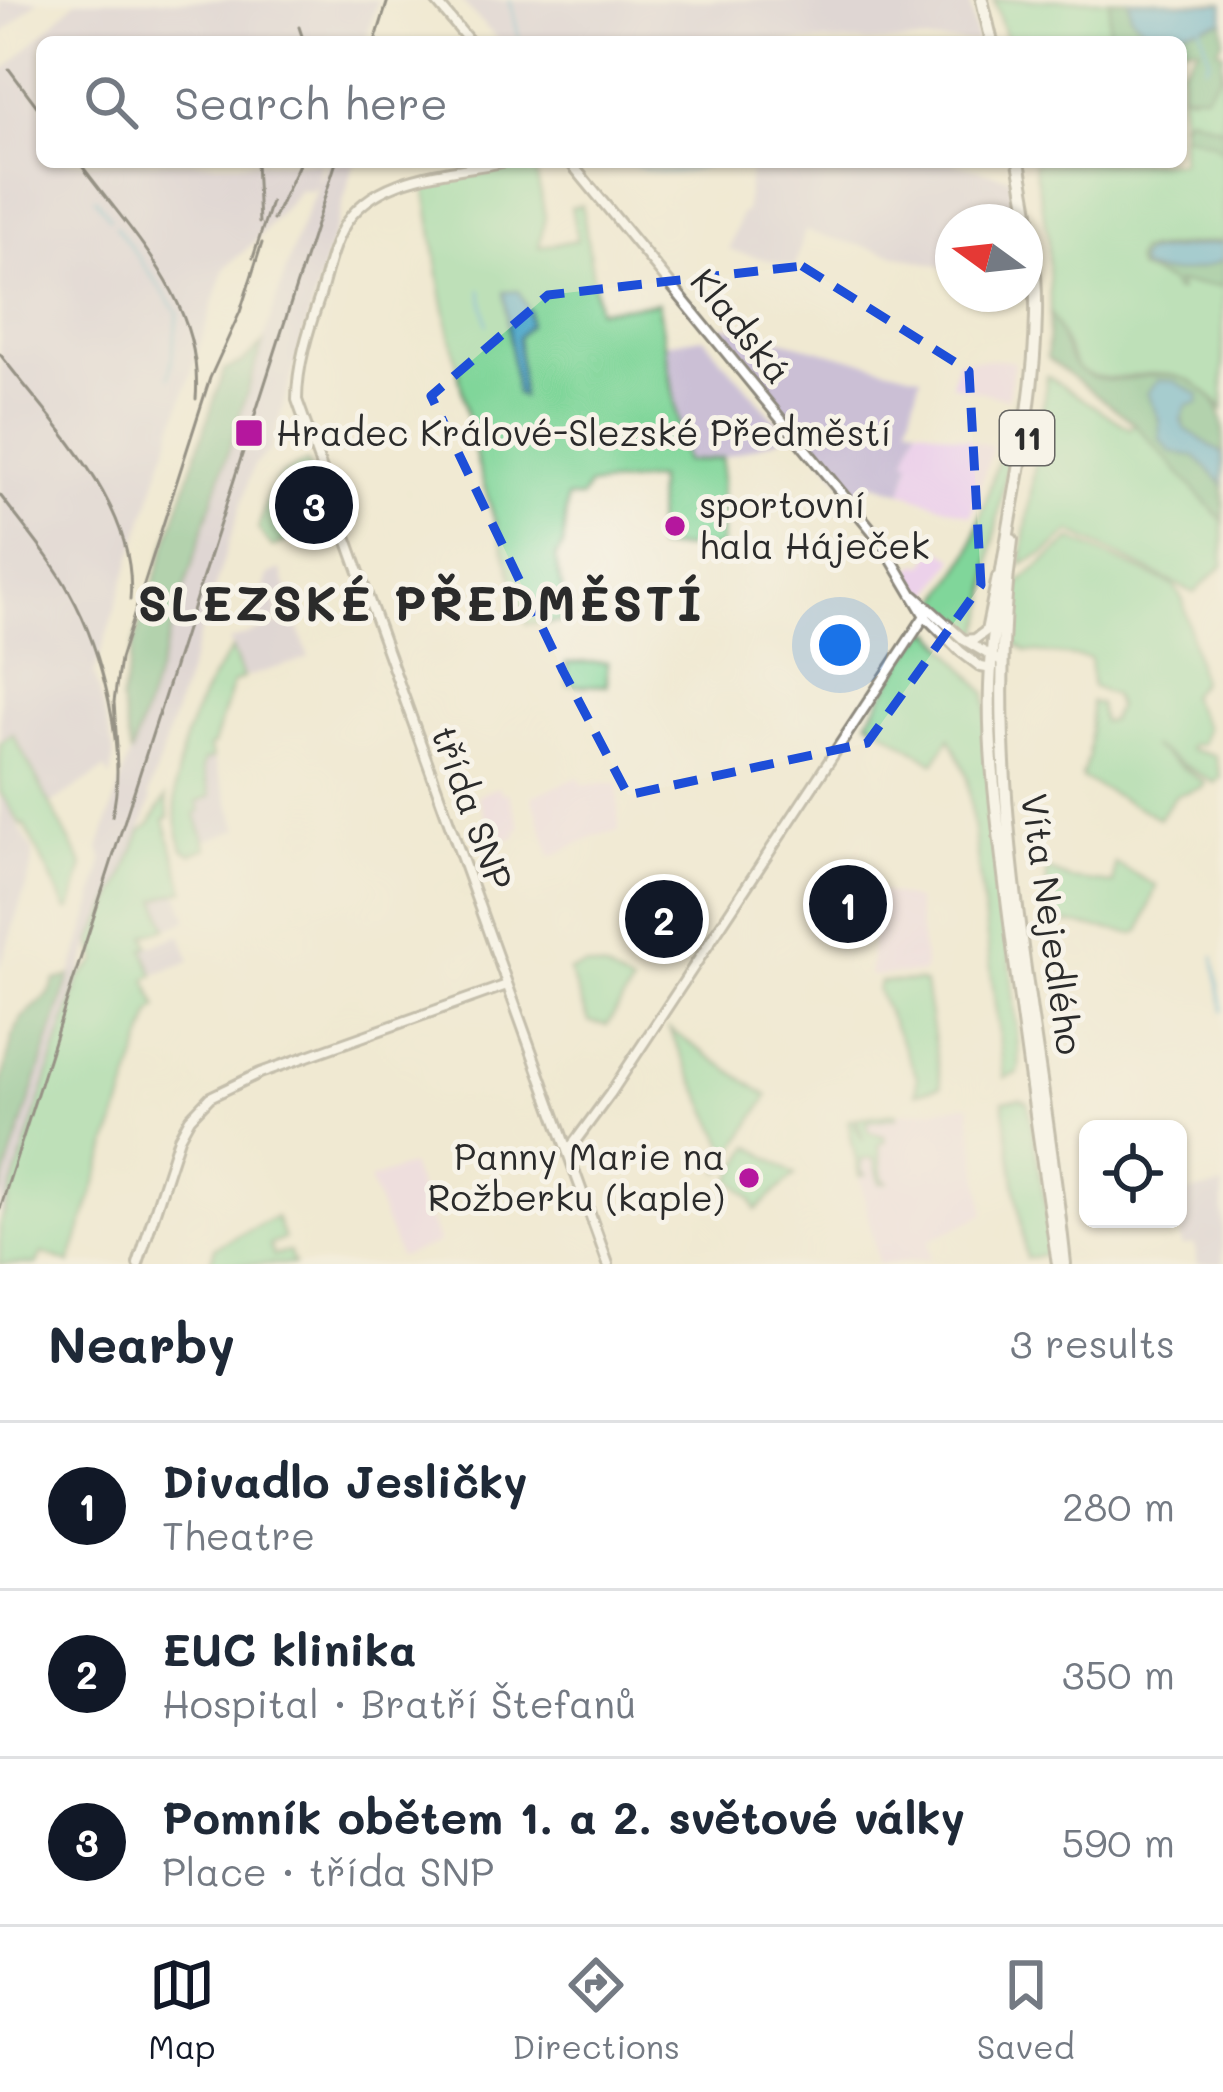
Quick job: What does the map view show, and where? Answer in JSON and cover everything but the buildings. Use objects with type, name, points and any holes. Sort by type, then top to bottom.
[{"type":"main road","points":[[982,0],[991,36]]},
{"type":"main road","name":"11","points":[[992,661],[1000,570],[1033,368],[1032,226],[1022,168]]},
{"type":"main road","name":"11","points":[[992,661],[1042,326],[1038,228],[1023,168]]},
{"type":"main road","name":"Víta Nejedlého","points":[[992,661],[993,784],[1016,990],[1062,1264]]},
{"type":"main road","name":"Víta Nejedlého","points":[[992,661],[1005,821],[1042,1073],[1062,1264]]},
{"type":"street","points":[[435,0],[465,36]]},
{"type":"street","name":"třída SNP","points":[[474,168],[400,183],[357,208],[338,239],[310,327],[297,400],[608,1264]]},
{"type":"street","name":"Kladská","points":[[575,168],[861,516],[889,553],[907,586],[926,614],[939,631],[981,667],[992,661],[926,614],[915,605],[907,586]]},
{"type":"street","points":[[964,640],[979,638],[987,629],[1000,570]]},
{"type":"street","points":[[915,605],[917,628]]},
{"type":"street","points":[[568,1151],[607,1099],[926,614]]},
{"type":"street","points":[[894,663],[923,631],[939,631]]},
{"type":"street","points":[[138,1264],[186,1123],[210,1097],[260,1073],[507,985]]},
{"type":"highlighted area","points":[[802,266],[969,371],[981,585],[867,743],[628,795],[431,396],[548,295]]},
{"type":"shaded area","points":[[0,0],[39,0],[0,36]]},
{"type":"shaded area","points":[[77,0],[378,0],[367,36],[40,36]]},
{"type":"shaded area","points":[[460,0],[969,0],[976,36],[494,36]]},
{"type":"shaded area","points":[[36,39],[36,168],[321,168],[318,184],[325,168],[353,168],[270,450],[254,465],[141,831],[92,940],[0,1226],[0,1193],[89,917],[103,860],[99,849],[299,230],[318,185],[310,191],[300,190],[257,240],[225,268],[94,674],[114,752],[111,779],[105,769],[50,805],[13,734],[0,743],[0,74]]},
{"type":"shaded area","points":[[750,168],[973,168],[1012,178],[1018,204],[935,204],[935,265],[805,231],[795,267],[729,250],[741,213],[745,213]]},
{"type":"shaded area","points":[[722,325],[921,376],[908,423],[917,426],[902,492],[869,482],[854,494],[719,332]]},
{"type":"shaded area","points":[[703,337],[781,427],[782,438],[722,458],[685,463],[665,343]]},
{"type":"shaded area","points":[[958,360],[1014,361],[1008,399],[952,384]]},
{"type":"shaded area","points":[[917,426],[993,446],[971,515],[902,492]]},
{"type":"shaded area","points":[[937,547],[955,558],[929,598],[918,591],[909,571],[919,563],[924,566]]},
{"type":"shaded area","points":[[281,570],[288,592],[275,597],[279,618],[248,629],[244,619],[263,612],[257,596],[262,595],[268,575]]},
{"type":"shaded area","points":[[295,618],[309,658],[243,678],[229,641]]},
{"type":"shaded area","points":[[213,758],[239,829],[205,841],[194,813],[204,761]]},
{"type":"shaded area","points":[[579,777],[582,784],[618,784],[619,831],[596,835],[551,857],[532,796]]},
{"type":"shaded area","points":[[499,787],[502,794],[508,792],[521,828],[516,831],[518,836],[495,844],[477,795]]},
{"type":"shaded area","points":[[0,792],[33,852],[0,969]]},
{"type":"shaded area","points":[[876,890],[916,900],[923,973],[869,976]]},
{"type":"shaded area","points":[[178,893],[188,920],[168,928],[158,900]]},
{"type":"shaded area","points":[[181,935],[191,961],[154,975],[144,948]]},
{"type":"shaded area","points":[[970,1104],[985,1214],[928,1241],[930,1259],[878,1264],[847,1122]]},
{"type":"shaded area","points":[[410,1165],[439,1243],[399,1257],[369,1180]]},
{"type":"shaded area","points":[[1223,1186],[1223,1264],[1198,1264],[1194,1244],[1182,1246],[1179,1228],[1187,1228],[1187,1192]]},
{"type":"green space","points":[[994,0],[1110,0],[1108,36],[1005,36]]},
{"type":"green space","points":[[1110,0],[1129,0],[1131,15],[1202,24],[1223,21],[1218,49],[1223,52],[1221,73],[1205,94],[1187,93],[1187,62],[1199,47],[1187,46],[1187,36],[1108,36]]},
{"type":"green space","points":[[1223,67],[1223,128],[1187,117],[1187,95]]},
{"type":"green space","points":[[1187,117],[1223,128],[1223,151],[1212,142],[1187,135]]},
{"type":"green space","points":[[1187,135],[1212,142],[1223,151],[1223,241],[1140,250],[1135,260],[1175,283],[1223,285],[1223,411],[1205,392],[1168,374],[1108,378],[1077,369],[1050,313],[1048,235],[1034,168],[1187,168]]},
{"type":"green space","points":[[504,168],[535,168],[545,216],[539,247],[577,240],[571,207],[582,205],[598,310],[658,303],[685,462],[722,458],[721,548],[656,548],[657,479],[588,486],[581,498],[567,498],[563,546],[555,558],[562,588],[562,622],[526,624],[477,462],[442,295],[425,184]]},
{"type":"green space","points":[[1223,241],[1145,253],[1140,259],[1141,268],[1148,272],[1200,268],[1223,260],[1220,286],[1176,283],[1179,291],[1174,291],[1169,282],[1138,269],[1135,260],[1139,250]]},
{"type":"green space","points":[[1050,313],[1071,359],[1094,378],[1177,376],[1210,396],[1221,420],[1223,454],[1184,428],[1182,411],[1199,403],[1152,401],[1171,452],[1194,456],[1223,484],[1223,521],[1134,423],[1047,358]]},
{"type":"green space","points":[[263,343],[131,755],[121,702],[134,643],[224,370],[241,363]]},
{"type":"green space","points":[[1047,376],[1130,429],[1134,423],[1223,521],[1223,565],[1194,593],[1071,532],[1044,554],[1021,564]]},
{"type":"green space","points":[[1021,385],[992,552],[986,616],[979,634],[968,637],[941,614],[939,602],[970,552]]},
{"type":"green space","points":[[307,462],[330,525],[272,547],[258,529],[268,495],[284,473]]},
{"type":"green space","points":[[1072,539],[1174,586],[1183,600],[1201,682],[1189,696],[1206,728],[1202,744],[1189,749],[1215,756],[1221,777],[1215,783],[1151,746],[1205,783],[1176,795],[1159,818],[1081,778],[1089,756],[1091,702],[1099,704],[1102,722],[1110,721],[1117,707],[1113,695],[1092,687],[1090,658],[1026,651],[1014,643],[1018,584]]},
{"type":"green space","points":[[928,632],[934,632],[986,693],[1020,1065],[1018,1073],[1004,1078],[967,775],[950,738],[934,763],[868,720],[903,662]]},
{"type":"green space","points":[[232,649],[243,678],[233,683],[209,747],[213,758],[204,761],[202,770],[211,796],[197,802],[200,811],[195,813],[207,848],[191,854],[183,849],[177,823],[178,770],[204,693]]},
{"type":"green space","points":[[607,662],[607,685],[567,686],[566,663]]},
{"type":"green space","points":[[13,734],[83,866],[71,910],[24,824],[0,792],[0,743]]},
{"type":"green space","points":[[166,797],[169,817],[164,820],[185,890],[157,899],[167,928],[146,935],[149,946],[144,949],[154,975],[146,979],[158,1008],[152,1012],[70,1263],[42,1253],[37,1264],[0,1264],[0,1225],[80,977],[97,961],[92,940],[141,831]]},
{"type":"green space","points":[[1115,863],[1156,886],[1141,930],[1135,934],[1048,920],[1046,869],[1070,879],[1113,884]]},
{"type":"green space","points":[[586,966],[606,970],[632,986],[607,1025],[589,1022],[569,971]]},
{"type":"green space","points":[[70,976],[0,1193],[0,1089],[13,1036],[21,1019],[49,994],[55,980]]},
{"type":"green space","points":[[880,982],[925,984],[941,1086],[916,1093],[917,1076],[877,990]]},
{"type":"green space","points":[[669,1029],[768,1096],[721,1172],[714,1155],[727,1149]]},
{"type":"green space","points":[[1003,1101],[1028,1102],[1053,1252],[1026,1259]]},
{"type":"green space","points":[[896,1113],[897,1117],[867,1122],[869,1132],[884,1136],[885,1142],[879,1144],[887,1182],[880,1183],[874,1158],[861,1160],[862,1173],[867,1175],[859,1176],[848,1121],[852,1118],[863,1140],[856,1118]]},
{"type":"green space","points":[[751,1146],[795,1175],[756,1210],[731,1179]]},
{"type":"green space","points":[[276,1217],[284,1239],[270,1245],[274,1256],[289,1251],[294,1264],[210,1264],[215,1247]]},
{"type":"water","points":[[1129,0],[1223,3],[1223,21],[1156,36],[1131,15]]},
{"type":"water","points":[[1223,243],[1223,260],[1204,267],[1171,273],[1141,268],[1139,258],[1145,253]]},
{"type":"water","points":[[518,291],[529,311],[529,325],[518,337],[522,397],[516,394],[504,292]]},
{"type":"water","points":[[1158,380],[1174,381],[1198,394],[1199,403],[1187,405],[1181,419],[1184,428],[1223,454],[1223,484],[1194,456],[1171,452],[1160,439],[1159,419],[1147,393]]},
{"type":"waterway","points":[[510,0],[519,36]]},
{"type":"waterway","points":[[1200,23],[1209,58],[1205,66]]},
{"type":"waterway","points":[[646,168],[671,172],[694,168]]},
{"type":"waterway","points":[[95,198],[110,218]]},
{"type":"waterway","points":[[116,226],[178,313],[169,377]]},
{"type":"waterway","points":[[481,290],[487,324]]},
{"type":"waterway","points":[[1214,957],[1223,1011]]},
{"type":"railway","points":[[377,36],[388,0]]},
{"type":"railway","points":[[299,27],[302,36]]},
{"type":"railway","points":[[9,69],[36,105]]},
{"type":"railway","points":[[84,168],[141,243],[176,300],[189,331],[196,399]]},
{"type":"railway","points":[[256,168],[259,223]]},
{"type":"railway","points":[[273,220],[297,168]]},
{"type":"railway","points":[[0,1209],[334,168]]},
{"type":"railway","points":[[253,258],[271,202]]},
{"type":"railway","points":[[117,747],[114,702],[120,659],[210,378],[240,312],[262,243]]},
{"type":"railway","points":[[0,354],[67,438],[107,500],[129,565],[130,600]]},
{"type":"railway","points":[[0,495],[63,580],[92,643],[114,732],[117,762],[112,816]]},
{"type":"place","name":"Hradec Králové-Slezské Předměstí","points":[[249,433]]},
{"type":"place","name":"Pomník obětem 1. a 2. světové války","points":[[314,505]]},
{"type":"place","name":"sportovní hala Háječek","points":[[675,526]]},
{"type":"place","name":"Divadlo Jesličky","points":[[848,904]]},
{"type":"place","name":"EUC klinika","points":[[664,919]]},
{"type":"place","name":"Panny Marie na Rožberku (kaple)","points":[[749,1178]]},
{"type":"district","name":"SLEZSKÉ PŘEDMĚSTÍ","points":[[421,604]]}]
